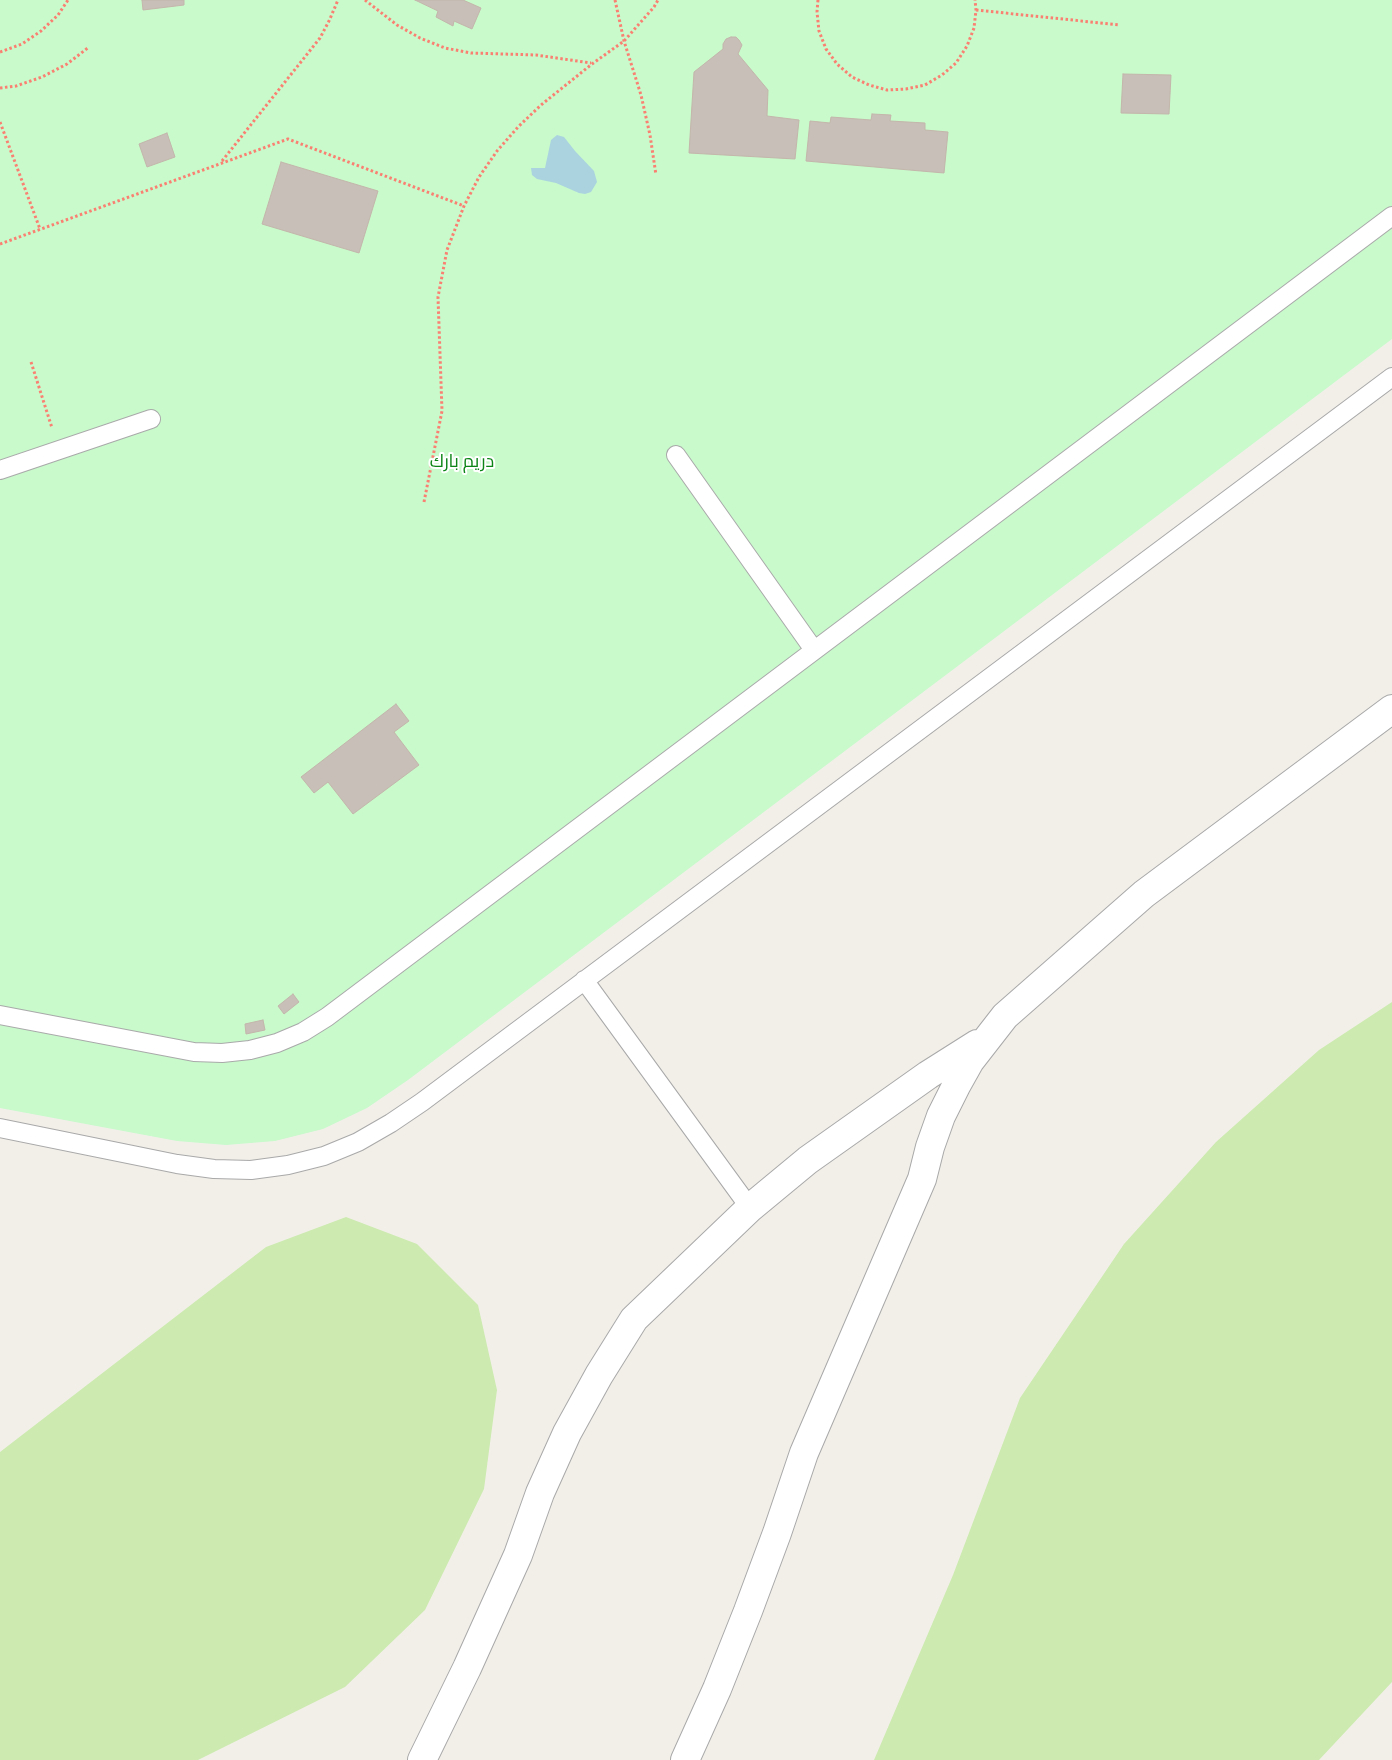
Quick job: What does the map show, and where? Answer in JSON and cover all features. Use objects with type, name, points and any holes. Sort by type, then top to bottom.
[{"type":"street","points":[[685,1760],[717,1689],[748,1611],[804,1453],[922,1179],[930,1147],[941,1116],[956,1086],[987,1038],[1005,1016],[1144,894],[1392,709]]},
{"type":"street","points":[[422,1760],[467,1668],[514,1564],[540,1493],[567,1433],[599,1375],[634,1319],[750,1208],[808,1160],[928,1075],[987,1038]]},
{"type":"lane","points":[[0,1015],[194,1052],[222,1054],[250,1050],[277,1043],[303,1032],[326,1017],[1392,216]]},
{"type":"lane","points":[[0,1128],[177,1164],[214,1169],[251,1170],[288,1165],[324,1156],[358,1142],[391,1123],[1392,377]]},
{"type":"lane","points":[[0,470],[151,419]]},
{"type":"lane","points":[[676,455],[814,650]]},
{"type":"lane","points":[[584,980],[750,1208]]},
{"type":"path","points":[[0,52],[22,44],[41,31],[58,15],[68,0]]},
{"type":"path","points":[[222,162],[320,38],[330,21],[338,0]]},
{"type":"path","points":[[365,0],[397,25],[420,38],[445,48],[471,53],[536,56],[592,64]]},
{"type":"path","points":[[614,0],[624,41],[641,95],[656,175]]},
{"type":"path","points":[[424,502],[442,411],[438,297],[447,250],[464,206],[479,177],[518,126],[541,104],[624,41],[636,29],[658,0]]},
{"type":"path","points":[[818,0],[819,31],[826,49],[837,64],[852,77],[869,85],[887,90],[925,85],[942,75],[956,63],[967,46],[974,28],[975,0]]},
{"type":"path","points":[[976,10],[1120,25]]},
{"type":"path","points":[[0,88],[16,86],[42,77],[67,64],[89,47]]},
{"type":"path","points":[[0,122],[40,229]]},
{"type":"path","points":[[0,244],[288,139],[464,206]]},
{"type":"path","points":[[31,362],[60,450]]},
{"type":"green space","name":"دريم بارك","points":[[0,0],[1392,0],[1392,339],[408,1080],[367,1108],[323,1129],[275,1141],[226,1145],[177,1141],[0,1108]]},
{"type":"green space","points":[[1392,1002],[1392,1682],[1319,1760],[874,1760],[953,1575],[1020,1398],[1124,1244],[1216,1142],[1319,1050]]},
{"type":"green space","points":[[346,1217],[417,1244],[478,1305],[497,1390],[484,1489],[425,1610],[345,1687],[198,1760],[0,1760],[0,1452],[266,1247]]},
{"type":"water","points":[[557,135],[564,137],[594,171],[597,182],[591,192],[579,193],[556,183],[537,179],[532,175],[531,168],[545,168],[551,140]]},
{"type":"building","points":[[142,0],[184,0],[184,5],[143,10]]},
{"type":"building","points":[[415,0],[463,0],[481,8],[472,29],[454,21],[453,26],[436,17],[438,11]]},
{"type":"building","points":[[736,37],[739,40],[742,45],[738,54],[768,90],[767,116],[799,120],[795,159],[689,153],[694,72],[723,49],[726,39]]},
{"type":"building","points":[[1123,74],[1171,75],[1169,114],[1121,113]]},
{"type":"building","points":[[872,114],[891,115],[890,121],[925,123],[925,130],[948,132],[944,173],[806,161],[810,121],[830,123],[831,117],[871,120]]},
{"type":"building","points":[[167,133],[175,157],[147,167],[139,144]]},
{"type":"building","points":[[281,162],[378,191],[359,253],[262,224]]},
{"type":"building","points":[[396,704],[409,721],[394,732],[419,765],[353,814],[328,782],[314,793],[301,777]]},
{"type":"building","points":[[293,994],[299,1002],[284,1014],[278,1006]]},
{"type":"building","points":[[263,1020],[265,1030],[246,1034],[245,1024]]}]
